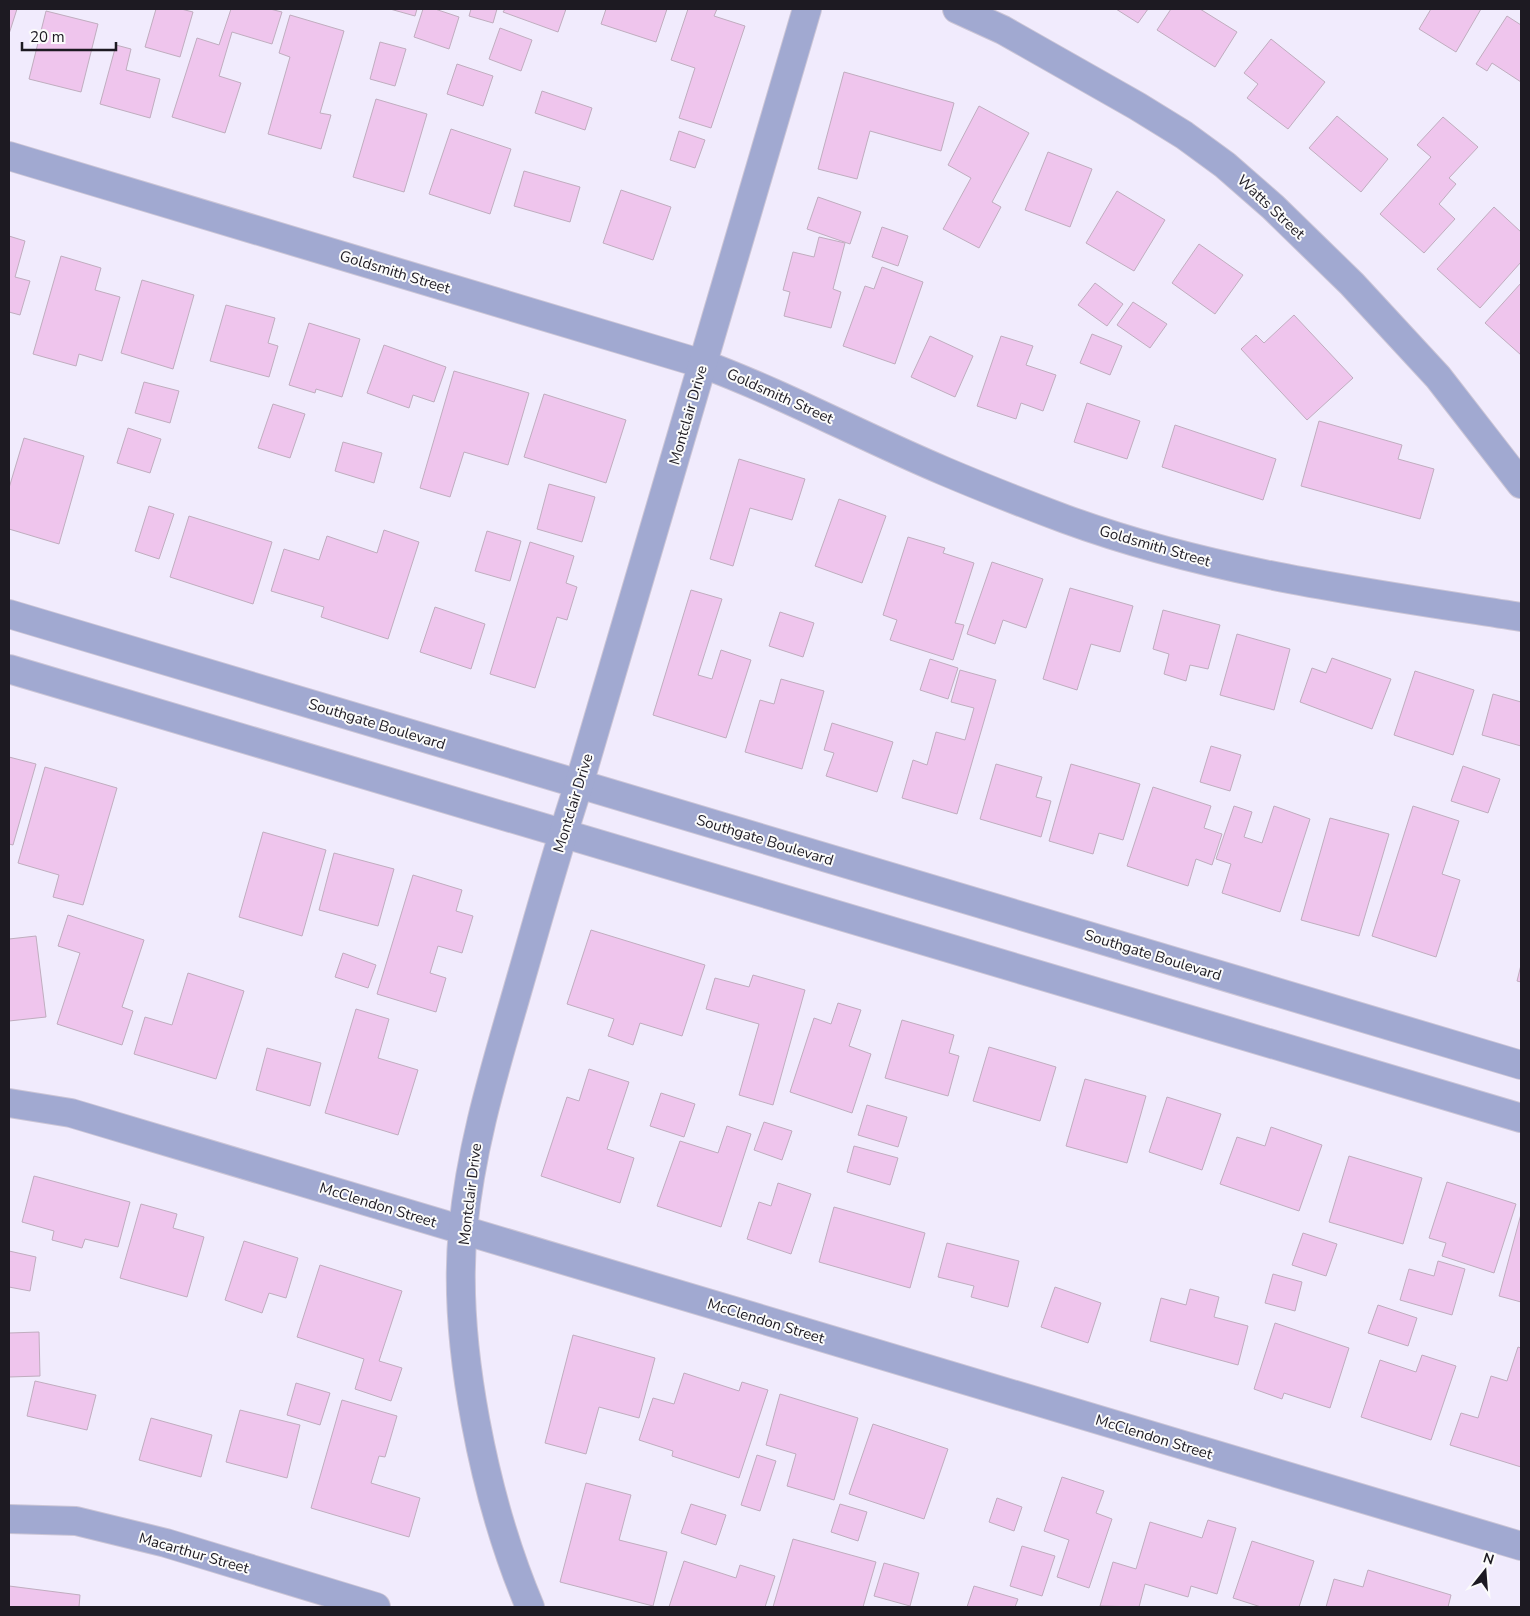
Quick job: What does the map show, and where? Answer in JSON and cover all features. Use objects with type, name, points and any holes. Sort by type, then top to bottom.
[{"type":"street","name":"Montclair Drive","points":[[530,1607],[511,1564],[481,1450],[469,1371],[461,1291],[463,1230],[472,1158],[485,1102],[563,834],[580,784],[807,9]]},
{"type":"street","name":"Watts Street","points":[[957,9],[1003,30],[1137,106],[1184,134],[1225,165],[1273,207],[1352,284],[1438,377],[1521,484]]},
{"type":"street","name":"Goldsmith Street","points":[[9,156],[703,364],[750,381],[953,475],[1067,520],[1193,559],[1326,587],[1521,617]]},
{"type":"street","name":"Southgate Boulevard","points":[[9,614],[1521,1065]]},
{"type":"street","points":[[9,669],[1521,1118]]},
{"type":"street","name":"McClendon Street","points":[[9,1103],[71,1113],[1521,1546]]},
{"type":"street","name":"Macarthur Street","points":[[9,1519],[85,1524],[166,1543],[376,1607]]},
{"type":"building","points":[[9,9],[17,9],[9,34]]},
{"type":"building","points":[[156,9],[181,9],[193,12],[180,57],[145,47]]},
{"type":"building","points":[[231,9],[270,9],[282,12],[272,44],[232,32],[219,76],[241,83],[225,133],[172,117],[197,38],[219,45]]},
{"type":"building","points":[[390,9],[417,9],[415,16]]},
{"type":"building","points":[[423,9],[435,9],[459,17],[449,49],[414,37]]},
{"type":"building","points":[[471,9],[497,9],[493,23],[469,16]]},
{"type":"building","points":[[505,9],[566,9],[558,32],[503,12]]},
{"type":"building","points":[[606,9],[667,9],[656,42],[601,24]]},
{"type":"building","points":[[688,9],[717,9],[714,16],[745,26],[711,128],[679,118],[695,68],[671,60]]},
{"type":"building","points":[[1116,9],[1148,9],[1138,23]]},
{"type":"building","points":[[1171,9],[1200,9],[1237,32],[1215,67],[1157,30]]},
{"type":"building","points":[[1431,9],[1481,9],[1456,52],[1419,29]]},
{"type":"building","points":[[46,11],[98,24],[81,92],[29,79]]},
{"type":"building","points":[[290,15],[344,31],[320,113],[331,115],[321,149],[268,134],[290,57],[279,53]]},
{"type":"building","points":[[1507,16],[1521,25],[1521,82],[1492,63],[1487,71],[1476,64]]},
{"type":"building","points":[[500,28],[532,40],[521,71],[489,59]]},
{"type":"building","points":[[1271,39],[1325,82],[1288,129],[1247,98],[1258,84],[1244,73]]},
{"type":"building","points":[[380,42],[406,49],[395,86],[370,79]]},
{"type":"building","points":[[116,45],[131,49],[126,70],[160,79],[150,118],[100,104]]},
{"type":"building","points":[[457,64],[493,76],[483,106],[447,94]]},
{"type":"building","points":[[844,72],[954,103],[941,151],[870,131],[857,179],[818,169]]},
{"type":"building","points":[[542,91],[592,108],[585,130],[535,113]]},
{"type":"building","points":[[376,99],[427,114],[404,192],[353,177]]},
{"type":"building","points":[[979,106],[1029,133],[992,202],[1001,207],[979,248],[943,229],[971,178],[948,165]]},
{"type":"building","points":[[1337,116],[1388,159],[1361,192],[1309,148]]},
{"type":"building","points":[[1443,117],[1478,147],[1449,178],[1456,184],[1439,204],[1455,219],[1424,253],[1380,214],[1431,157],[1417,145]]},
{"type":"building","points":[[451,129],[511,149],[490,214],[429,194]]},
{"type":"building","points":[[679,131],[705,140],[695,168],[670,160]]},
{"type":"building","points":[[1048,152],[1092,169],[1070,227],[1025,210]]},
{"type":"building","points":[[524,171],[580,187],[570,222],[514,206]]},
{"type":"building","points":[[621,190],[671,207],[653,260],[603,243]]},
{"type":"building","points":[[1117,191],[1165,220],[1134,271],[1086,243]]},
{"type":"building","points":[[818,197],[861,212],[850,244],[807,229]]},
{"type":"building","points":[[1494,207],[1521,232],[1521,262],[1480,308],[1437,269]]},
{"type":"building","points":[[882,227],[908,236],[898,266],[872,257]]},
{"type":"building","points":[[9,236],[25,241],[15,277],[30,281],[20,315],[9,312]]},
{"type":"building","points":[[819,237],[845,243],[833,289],[841,292],[831,328],[784,316],[790,292],[783,290],[793,252],[814,257]]},
{"type":"building","points":[[1199,244],[1243,275],[1215,314],[1172,283]]},
{"type":"building","points":[[61,256],[101,268],[95,290],[120,297],[102,361],[79,354],[76,366],[33,354]]},
{"type":"building","points":[[882,267],[923,282],[895,364],[843,346],[865,286],[874,289]]},
{"type":"building","points":[[142,280],[194,295],[173,369],[121,353]]},
{"type":"building","points":[[1095,283],[1123,304],[1107,326],[1078,305]]},
{"type":"building","points":[[1521,283],[1521,355],[1485,323]]},
{"type":"building","points":[[1133,302],[1167,324],[1150,348],[1117,325]]},
{"type":"building","points":[[226,305],[275,318],[268,343],[278,346],[269,377],[210,361]]},
{"type":"building","points":[[1294,315],[1353,378],[1307,420],[1241,349],[1256,335],[1264,343]]},
{"type":"building","points":[[309,323],[360,339],[342,397],[316,389],[315,393],[289,385]]},
{"type":"building","points":[[1092,334],[1122,346],[1110,375],[1080,363]]},
{"type":"building","points":[[930,336],[973,356],[955,397],[911,377]]},
{"type":"building","points":[[1001,336],[1033,346],[1026,365],[1056,375],[1043,411],[1021,403],[1016,419],[977,406]]},
{"type":"building","points":[[384,345],[446,367],[434,402],[413,395],[409,408],[367,393]]},
{"type":"building","points":[[454,371],[529,393],[508,465],[464,452],[450,497],[420,488]]},
{"type":"building","points":[[144,382],[179,391],[170,423],[135,413]]},
{"type":"building","points":[[544,394],[626,420],[606,483],[524,457]]},
{"type":"building","points":[[1087,403],[1140,421],[1127,459],[1074,442]]},
{"type":"building","points":[[273,404],[305,414],[290,458],[258,448]]},
{"type":"building","points":[[1319,421],[1402,445],[1398,459],[1434,469],[1420,519],[1301,486]]},
{"type":"building","points":[[1175,425],[1276,459],[1263,500],[1162,467]]},
{"type":"building","points":[[128,428],[161,439],[150,473],[117,463]]},
{"type":"building","points":[[24,438],[84,456],[59,544],[9,529],[9,488]]},
{"type":"building","points":[[343,442],[382,453],[374,483],[335,471]]},
{"type":"building","points":[[739,459],[805,479],[792,520],[750,508],[733,566],[710,559]]},
{"type":"building","points":[[549,484],[595,497],[582,542],[537,529]]},
{"type":"building","points":[[839,499],[886,516],[862,583],[815,566]]},
{"type":"building","points":[[149,506],[174,514],[159,559],[135,551]]},
{"type":"building","points":[[189,516],[272,542],[253,604],[170,577]]},
{"type":"building","points":[[384,530],[419,542],[388,639],[321,617],[324,607],[271,591],[284,549],[319,560],[327,536],[377,553]]},
{"type":"building","points":[[487,531],[521,541],[510,581],[475,571]]},
{"type":"building","points":[[908,537],[945,548],[943,553],[974,563],[955,623],[964,625],[953,660],[890,640],[897,620],[883,615]]},
{"type":"building","points":[[530,542],[574,556],[566,583],[577,587],[567,620],[557,617],[535,688],[490,674]]},
{"type":"building","points":[[992,562],[1043,579],[1026,628],[1003,620],[995,644],[967,634]]},
{"type":"building","points":[[1070,588],[1133,606],[1120,652],[1091,644],[1077,690],[1043,679]]},
{"type":"building","points":[[691,590],[722,599],[698,675],[712,679],[721,650],[751,660],[726,738],[653,715]]},
{"type":"building","points":[[435,607],[485,624],[471,669],[420,652]]},
{"type":"building","points":[[1163,610],[1220,625],[1208,669],[1190,665],[1186,681],[1164,674],[1169,654],[1153,649]]},
{"type":"building","points":[[780,612],[814,623],[803,657],[769,646]]},
{"type":"building","points":[[1237,634],[1290,649],[1274,710],[1220,695]]},
{"type":"building","points":[[1332,658],[1391,679],[1372,729],[1300,702],[1312,668],[1326,673]]},
{"type":"building","points":[[930,659],[958,668],[948,699],[920,690]]},
{"type":"building","points":[[960,670],[996,680],[957,814],[902,798],[913,760],[927,765],[936,732],[965,740],[974,708],[951,702]]},
{"type":"building","points":[[1415,671],[1474,690],[1453,755],[1394,735]]},
{"type":"building","points":[[781,679],[824,691],[802,769],[745,752],[760,700],[774,704]]},
{"type":"building","points":[[1493,694],[1521,702],[1521,746],[1482,735]]},
{"type":"building","points":[[832,723],[893,742],[877,792],[826,776],[834,753],[824,750]]},
{"type":"building","points":[[1211,746],[1241,755],[1230,791],[1200,782]]},
{"type":"building","points":[[9,757],[36,764],[13,845],[9,844]]},
{"type":"building","points":[[996,764],[1042,777],[1036,797],[1051,801],[1041,837],[980,819]]},
{"type":"building","points":[[1071,764],[1140,784],[1123,840],[1099,833],[1093,854],[1049,841]]},
{"type":"building","points":[[1463,766],[1500,779],[1488,813],[1451,801]]},
{"type":"building","points":[[45,767],[117,788],[83,905],[53,897],[59,875],[18,863]]},
{"type":"building","points":[[1153,787],[1211,806],[1204,828],[1222,834],[1212,865],[1196,859],[1188,886],[1127,866]]},
{"type":"building","points":[[1234,806],[1252,812],[1244,837],[1262,843],[1274,806],[1310,819],[1280,912],[1222,893],[1231,864],[1216,859]]},
{"type":"building","points":[[1413,806],[1459,821],[1442,874],[1460,880],[1436,957],[1372,936]]},
{"type":"building","points":[[1330,818],[1389,834],[1359,936],[1301,920]]},
{"type":"building","points":[[263,832],[326,850],[302,936],[239,917]]},
{"type":"building","points":[[334,853],[394,869],[378,926],[319,910]]},
{"type":"building","points":[[413,875],[462,890],[456,911],[473,916],[462,953],[438,946],[430,973],[446,978],[436,1012],[377,994]]},
{"type":"building","points":[[68,915],[144,940],[122,1007],[133,1011],[122,1045],[57,1024],[80,953],[58,946]]},
{"type":"building","points":[[591,930],[705,965],[682,1036],[640,1023],[633,1045],[608,1036],[614,1019],[567,1004]]},
{"type":"building","points":[[36,936],[46,1017],[9,1021],[9,939]]},
{"type":"building","points":[[343,953],[376,965],[368,988],[335,977]]},
{"type":"building","points":[[1521,965],[1521,982],[1517,981]]},
{"type":"building","points":[[188,973],[244,991],[216,1079],[134,1054],[145,1017],[172,1025]]},
{"type":"building","points":[[753,975],[805,990],[773,1105],[739,1095],[759,1024],[706,1009],[715,978],[749,987]]},
{"type":"building","points":[[838,1003],[861,1010],[849,1046],[871,1054],[852,1113],[790,1092],[814,1018],[831,1024]]},
{"type":"building","points":[[356,1009],[389,1019],[378,1058],[418,1070],[398,1135],[325,1113]]},
{"type":"building","points":[[902,1020],[954,1035],[949,1053],[959,1056],[948,1096],[885,1078]]},
{"type":"building","points":[[989,1047],[1056,1067],[1040,1121],[973,1101]]},
{"type":"building","points":[[267,1048],[321,1063],[310,1106],[256,1090]]},
{"type":"building","points":[[589,1069],[629,1082],[607,1149],[634,1158],[620,1203],[541,1176],[567,1097],[579,1101]]},
{"type":"building","points":[[1085,1079],[1146,1096],[1127,1163],[1066,1146]]},
{"type":"building","points":[[661,1093],[695,1104],[684,1137],[650,1126]]},
{"type":"building","points":[[1167,1097],[1221,1114],[1202,1170],[1149,1152]]},
{"type":"building","points":[[867,1105],[907,1117],[898,1147],[858,1135]]},
{"type":"building","points":[[764,1122],[792,1131],[782,1160],[754,1150]]},
{"type":"building","points":[[727,1126],[751,1134],[721,1227],[657,1206],[680,1141],[718,1153]]},
{"type":"building","points":[[1271,1127],[1322,1145],[1299,1211],[1220,1184],[1237,1137],[1265,1146]]},
{"type":"building","points":[[854,1146],[898,1158],[890,1185],[847,1172]]},
{"type":"building","points":[[1349,1156],[1422,1178],[1403,1244],[1329,1222]]},
{"type":"building","points":[[34,1176],[130,1202],[118,1247],[85,1239],[82,1248],[52,1240],[54,1231],[22,1222]]},
{"type":"building","points":[[1447,1182],[1516,1204],[1494,1273],[1442,1256],[1446,1243],[1429,1238]]},
{"type":"building","points":[[778,1183],[811,1194],[791,1254],[747,1239],[759,1202],[771,1206]]},
{"type":"building","points":[[141,1204],[177,1214],[173,1228],[204,1237],[187,1297],[120,1278]]},
{"type":"building","points":[[834,1207],[925,1233],[910,1288],[819,1262]]},
{"type":"building","points":[[1521,1214],[1521,1302],[1499,1296]]},
{"type":"building","points":[[1303,1233],[1337,1244],[1326,1276],[1292,1265]]},
{"type":"building","points":[[244,1241],[298,1258],[286,1298],[269,1293],[262,1313],[225,1300]]},
{"type":"building","points":[[947,1243],[1019,1261],[1008,1307],[971,1297],[974,1286],[938,1277]]},
{"type":"building","points":[[9,1251],[36,1257],[30,1291],[9,1287]]},
{"type":"building","points":[[1438,1261],[1465,1269],[1452,1315],[1400,1300],[1409,1269],[1434,1276]]},
{"type":"building","points":[[320,1265],[402,1291],[379,1361],[402,1368],[391,1401],[355,1389],[364,1359],[297,1337]]},
{"type":"building","points":[[1273,1274],[1302,1282],[1295,1311],[1265,1303]]},
{"type":"building","points":[[1055,1287],[1101,1303],[1088,1343],[1041,1327]]},
{"type":"building","points":[[1190,1289],[1219,1297],[1214,1317],[1248,1326],[1238,1365],[1150,1341],[1161,1298],[1186,1305]]},
{"type":"building","points":[[1378,1305],[1417,1318],[1408,1346],[1368,1333]]},
{"type":"building","points":[[1275,1323],[1349,1348],[1330,1408],[1284,1393],[1282,1399],[1254,1389]]},
{"type":"building","points":[[39,1332],[40,1376],[9,1377],[9,1333]]},
{"type":"building","points":[[573,1335],[655,1358],[639,1418],[599,1407],[586,1454],[545,1443]]},
{"type":"building","points":[[1518,1347],[1521,1348],[1521,1467],[1450,1445],[1461,1413],[1478,1418],[1491,1376],[1507,1381]]},
{"type":"building","points":[[1422,1355],[1456,1366],[1431,1440],[1361,1417],[1380,1360],[1416,1372]]},
{"type":"building","points":[[684,1373],[739,1391],[742,1382],[768,1390],[739,1478],[672,1456],[673,1451],[639,1440],[653,1398],[674,1404]]},
{"type":"building","points":[[35,1381],[96,1395],[87,1430],[27,1416]]},
{"type":"building","points":[[296,1383],[330,1393],[320,1425],[287,1415]]},
{"type":"building","points":[[780,1394],[858,1418],[834,1500],[787,1486],[796,1454],[766,1445]]},
{"type":"building","points":[[342,1400],[397,1416],[385,1457],[379,1456],[371,1483],[420,1498],[409,1537],[311,1508]]},
{"type":"building","points":[[240,1410],[300,1425],[287,1478],[226,1462]]},
{"type":"building","points":[[151,1418],[212,1435],[201,1477],[139,1460]]},
{"type":"building","points":[[873,1424],[948,1449],[924,1519],[849,1494]]},
{"type":"building","points":[[757,1455],[776,1461],[760,1511],[741,1505]]},
{"type":"building","points":[[1062,1477],[1104,1491],[1096,1513],[1112,1519],[1089,1588],[1057,1577],[1069,1540],[1044,1531]]},
{"type":"building","points":[[586,1483],[631,1495],[619,1540],[667,1552],[653,1606],[560,1582]]},
{"type":"building","points":[[997,1498],[1022,1507],[1014,1531],[989,1522]]},
{"type":"building","points":[[691,1504],[726,1515],[716,1545],[681,1533]]},
{"type":"building","points":[[840,1504],[867,1512],[858,1541],[831,1532]]},
{"type":"building","points":[[1208,1520],[1236,1528],[1217,1594],[1191,1586],[1188,1597],[1145,1584],[1139,1607],[1100,1606],[1113,1562],[1136,1569],[1150,1522],[1202,1538]]},
{"type":"building","points":[[793,1539],[876,1562],[863,1607],[773,1607]]},
{"type":"building","points":[[1252,1541],[1314,1561],[1299,1607],[1261,1607],[1233,1598]]},
{"type":"building","points":[[1022,1546],[1055,1556],[1042,1596],[1010,1586]]},
{"type":"building","points":[[684,1561],[736,1578],[740,1565],[775,1576],[765,1607],[669,1607]]},
{"type":"building","points":[[884,1563],[919,1573],[910,1606],[874,1596]]},
{"type":"building","points":[[1368,1570],[1451,1595],[1448,1607],[1326,1607],[1334,1579],[1363,1587]]},
{"type":"building","points":[[9,1586],[80,1595],[79,1607],[9,1607]]},
{"type":"building","points":[[974,1586],[1018,1599],[1015,1607],[967,1607]]}]
